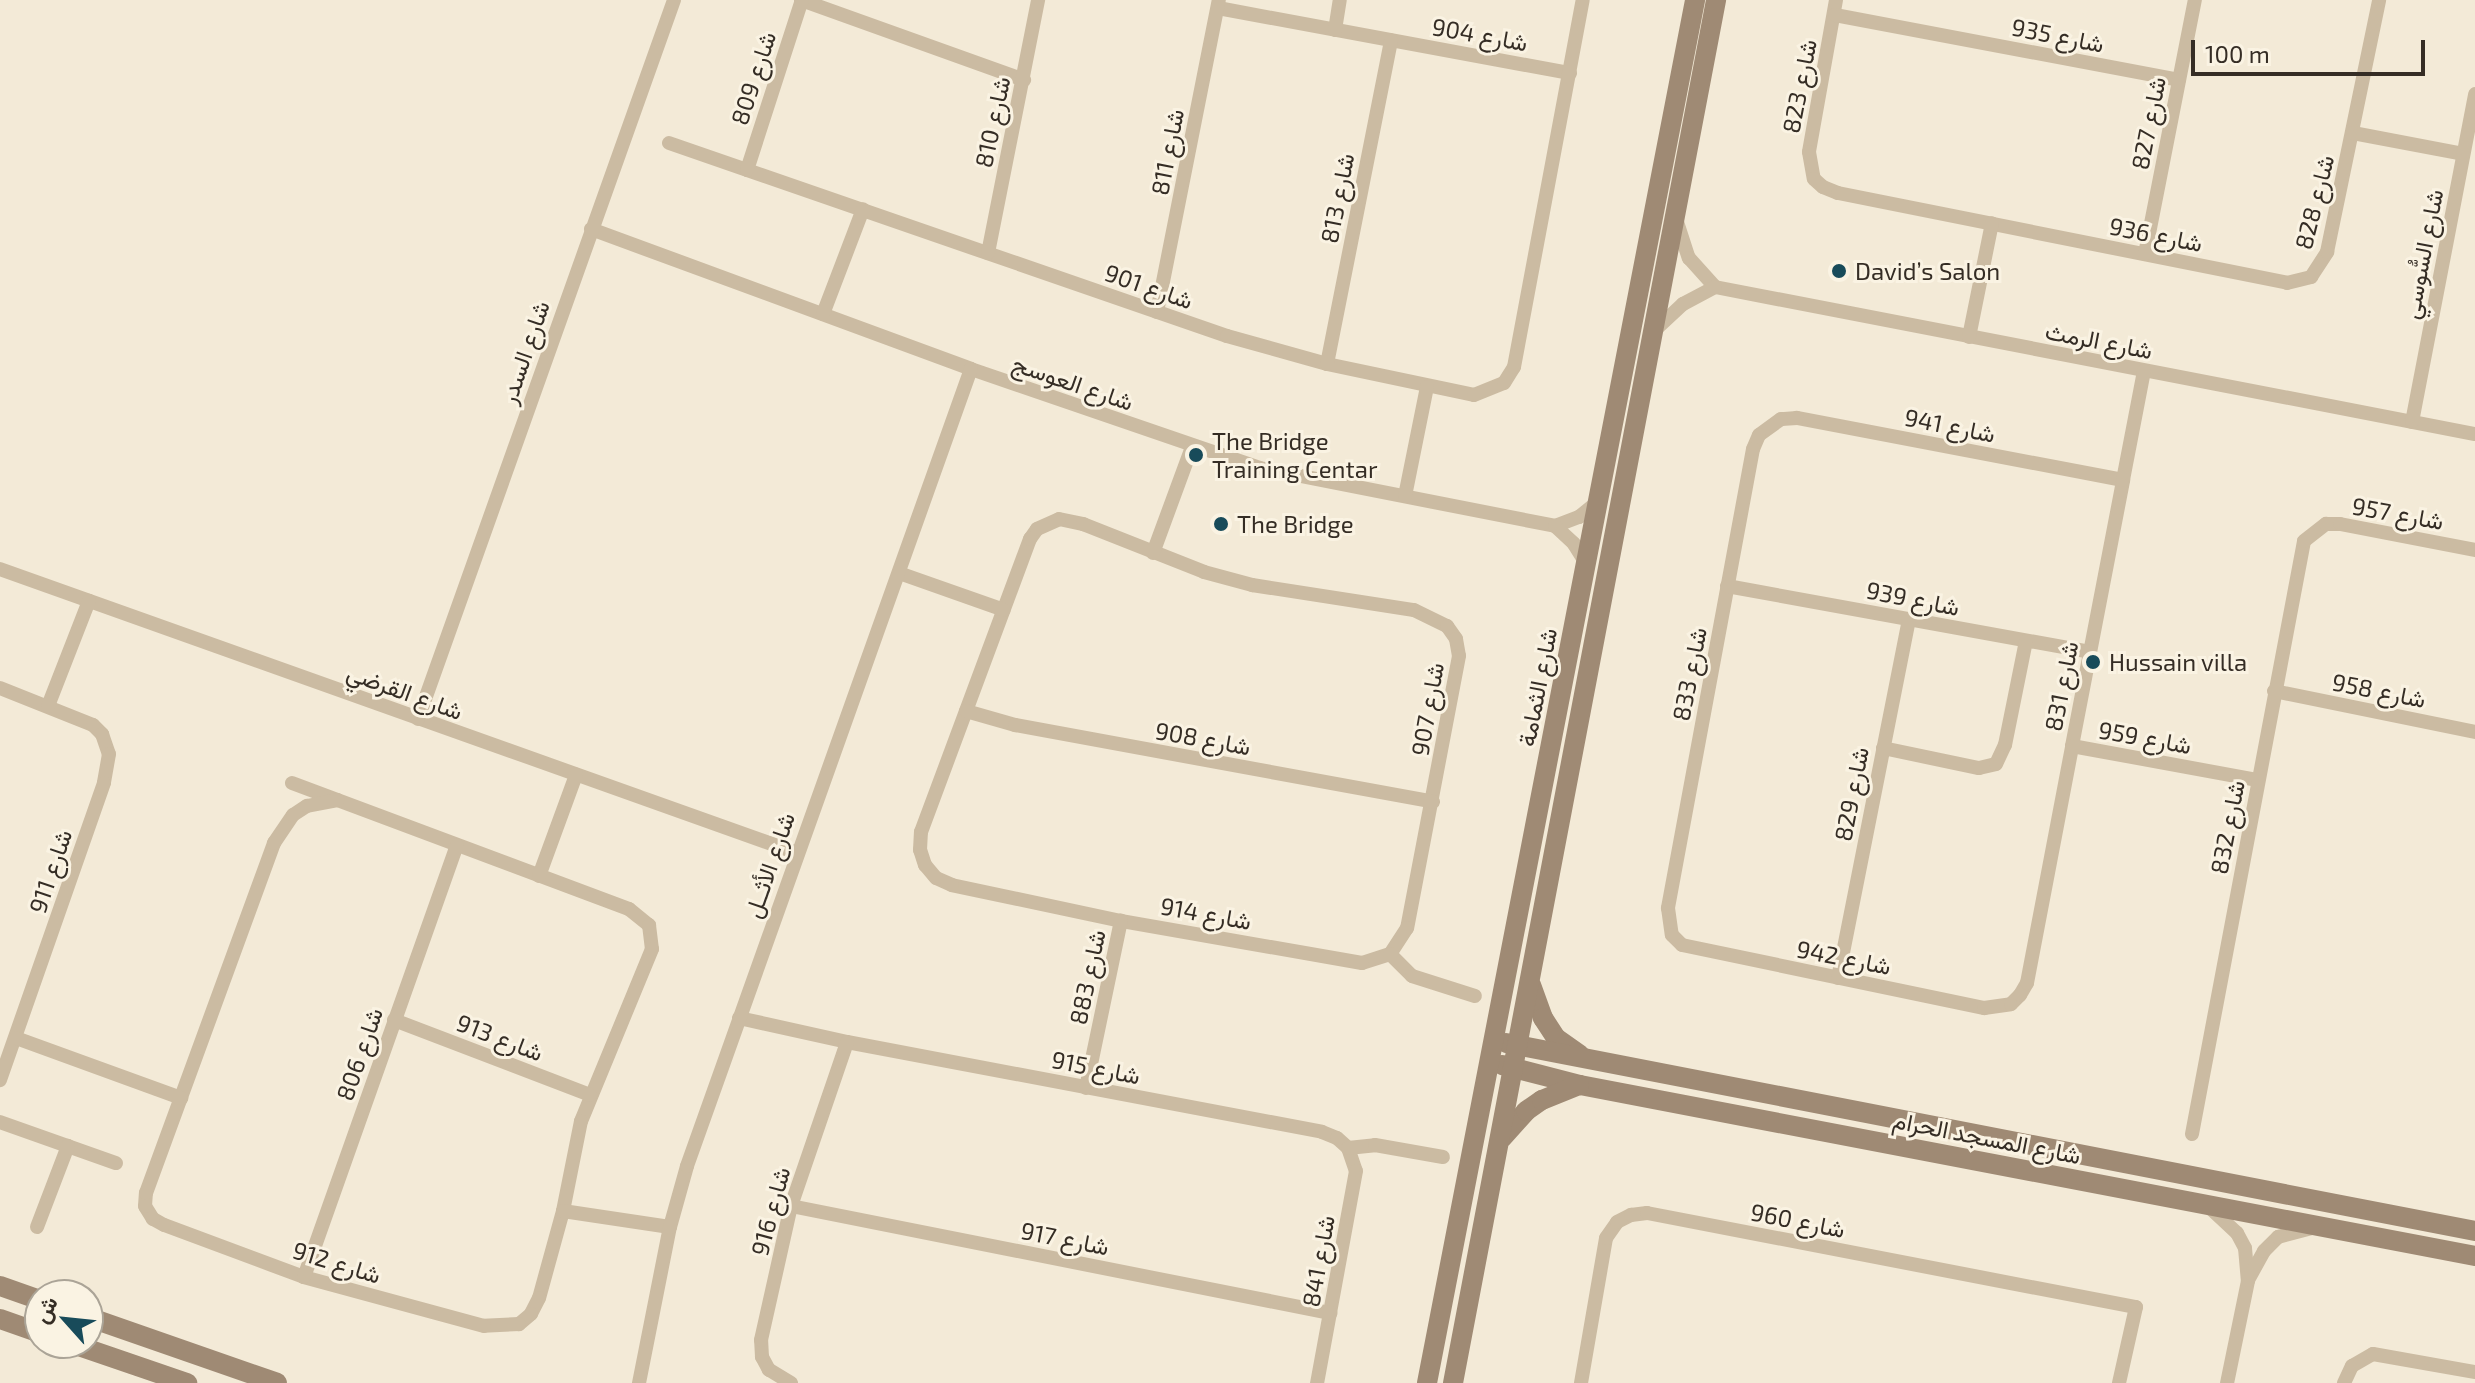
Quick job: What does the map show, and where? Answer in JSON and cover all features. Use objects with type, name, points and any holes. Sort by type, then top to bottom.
[{"type":"street","name":"شارع السدر","points":[[418,719],[674,0]]},
{"type":"street","points":[[802,0],[1024,80]]},
{"type":"street","name":"شارع 809","points":[[747,170],[802,0]]},
{"type":"street","name":"شارع 810","points":[[988,253],[1038,0]]},
{"type":"street","points":[[1335,30],[1340,0]]},
{"type":"street","name":"شارع 901","points":[[669,143],[1157,312],[1327,364],[1474,395],[1504,383],[1514,367],[1583,0]]},
{"type":"street","name":"شارع الثمامة","points":[[1507,1043],[1542,801],[1695,0]]},
{"type":"street","name":"شارع الثمامة","points":[[1427,1383],[1490,1062],[1507,1043],[1530,981],[1677,221],[1716,0]]},
{"type":"street","name":"شارع 827","points":[[2145,254],[2195,0]]},
{"type":"street","name":"شارع 828","points":[[2311,277],[2327,252],[2379,0]]},
{"type":"street","name":"شارع 904","points":[[1219,4],[1335,30],[1570,73]]},
{"type":"street","name":"شارع 811","points":[[1157,312],[1219,4]]},
{"type":"street","name":"شارع 935","points":[[1835,8],[2179,80]]},
{"type":"street","name":"شارع 823","points":[[1814,179],[1809,152],[1835,8]]},
{"type":"street","name":"شارع 813","points":[[1327,364],[1391,40]]},
{"type":"street","name":"شارع السُّوسي","points":[[2412,422],[2475,94]]},
{"type":"street","name":"شارع 828","points":[[2353,133],[2463,154]]},
{"type":"street","name":"شارع 936","points":[[1814,179],[1838,193],[2287,283],[2311,277]]},
{"type":"street","points":[[823,314],[863,209]]},
{"type":"street","points":[[1654,332],[1683,304],[1715,287],[1689,258],[1677,221]]},
{"type":"street","points":[[1969,337],[1992,223]]},
{"type":"street","name":"شارع العوسج","points":[[591,229],[971,369],[1260,468],[1555,526]]},
{"type":"street","name":"شارع الرمث","points":[[1715,287],[2475,434]]},
{"type":"street","name":"شارع الأثــل","points":[[639,1383],[670,1227],[687,1166],[971,369]]},
{"type":"street","name":"شارع 831","points":[[2011,1004],[2027,983],[2144,371]]},
{"type":"street","points":[[1405,496],[1427,387]]},
{"type":"street","name":"شارع 941","points":[[1769,425],[1797,418],[2123,480]]},
{"type":"street","name":"شارع 833","points":[[1672,935],[1668,908],[1753,449],[1769,425]]},
{"type":"street","points":[[1153,553],[1192,447]]},
{"type":"street","points":[[1588,566],[1574,544],[1555,526],[1579,517],[1600,500]]},
{"type":"street","name":"شارع 907","points":[[925,865],[920,850],[921,832],[1030,539],[1047,522],[1071,519],[1153,553],[1252,585],[1414,610],[1447,626],[1456,639],[1459,656],[1407,928],[1390,954]]},
{"type":"street","name":"شارع 957","points":[[2314,531],[2326,524],[2340,524],[2475,550]]},
{"type":"street","name":"شارع 832","points":[[2192,1134],[2299,556],[2304,541],[2314,531]]},
{"type":"street","name":"شارع القرضي","points":[[0,569],[797,853]]},
{"type":"street","points":[[899,573],[1004,610]]},
{"type":"street","name":"شارع 939","points":[[1727,586],[2090,652]]},
{"type":"street","points":[[48,706],[89,601]]},
{"type":"street","name":"شارع 829","points":[[1838,978],[1909,619]]},
{"type":"street","points":[[1883,748],[1979,768],[1996,764],[2005,745],[2026,641]]},
{"type":"street","name":"شارع 911","points":[[0,688],[82,719],[102,734],[109,754],[108,769],[0,1080]]},
{"type":"street","name":"شارع 958","points":[[2274,691],[2475,732]]},
{"type":"street","name":"شارع 908","points":[[966,711],[1015,725],[1433,802]]},
{"type":"street","name":"شارع 959","points":[[2072,746],[2258,780]]},
{"type":"street","points":[[539,876],[576,775]]},
{"type":"street","name":"شارع 912","points":[[292,783],[629,909],[642,916],[653,937],[652,949],[590,1095],[572,1156],[563,1211],[539,1298],[531,1314],[519,1324],[484,1326],[304,1277],[153,1219],[145,1206],[146,1193],[274,843],[293,815],[307,806],[337,800]]},
{"type":"street","name":"شارع 806","points":[[304,1277],[457,845]]},
{"type":"street","name":"شارع 914","points":[[925,865],[936,878],[952,885],[1121,921],[1362,963],[1390,954]]},
{"type":"street","name":"شارع 883","points":[[1086,1088],[1121,921]]},
{"type":"street","name":"شارع 942","points":[[1672,935],[1682,945],[1696,950],[1984,1008],[2011,1004]]},
{"type":"street","points":[[1390,954],[1412,976],[1475,996]]},
{"type":"street","points":[[1530,981],[1535,1000],[1556,1038],[1586,1060]]},
{"type":"street","name":"شارع 915","points":[[739,1018],[847,1042],[1322,1132],[1348,1148],[1375,1145],[1443,1157]]},
{"type":"street","name":"شارع 913","points":[[394,1020],[590,1095]]},
{"type":"street","points":[[16,1038],[181,1098]]},
{"type":"street","name":"شارع 916","points":[[791,1383],[769,1370],[762,1357],[761,1340],[791,1206],[847,1042]]},
{"type":"street","points":[[1453,1383],[1514,1068],[1507,1059],[1507,1043]]},
{"type":"street","name":"شارع المسجد الحرام","points":[[1507,1043],[2475,1231]]},
{"type":"street","name":"شارع المسجد الحرام","points":[[1490,1062],[1580,1085],[2475,1256]]},
{"type":"street","points":[[1500,1141],[1531,1107],[1580,1085]]},
{"type":"street","points":[[0,1122],[116,1163]]},
{"type":"street","points":[[37,1227],[68,1146]]},
{"type":"street","name":"شارع 841","points":[[1317,1383],[1356,1171],[1348,1148]]},
{"type":"street","points":[[2206,1205],[2237,1233],[2245,1248],[2248,1281]]},
{"type":"street","name":"شارع 917","points":[[791,1206],[1330,1313]]},
{"type":"street","points":[[563,1211],[670,1227]]},
{"type":"street","name":"شارع 960","points":[[1581,1383],[1606,1238],[1617,1222],[1631,1215],[1647,1213],[2136,1307],[2119,1383]]},
{"type":"street","points":[[2227,1383],[2248,1281],[2264,1251],[2278,1237],[2320,1226]]},
{"type":"street","points":[[0,1286],[24,1294]]},
{"type":"street","points":[[0,1319],[24,1327]]},
{"type":"street","points":[[104,1323],[277,1383]]},
{"type":"street","points":[[2344,1383],[2352,1366],[2373,1354],[2475,1372]]},
{"type":"street","points":[[104,1355],[187,1383]]},
{"type":"street","points":[[129,1363],[145,1383]]},
{"type":"place","name":"David’s Salon","points":[[1839,271]]},
{"type":"place","name":"The Bridge Training Centar","points":[[1196,455]]},
{"type":"place","name":"The Bridge","points":[[1221,524]]},
{"type":"place","name":"Hussain villa","points":[[2093,662]]}]
